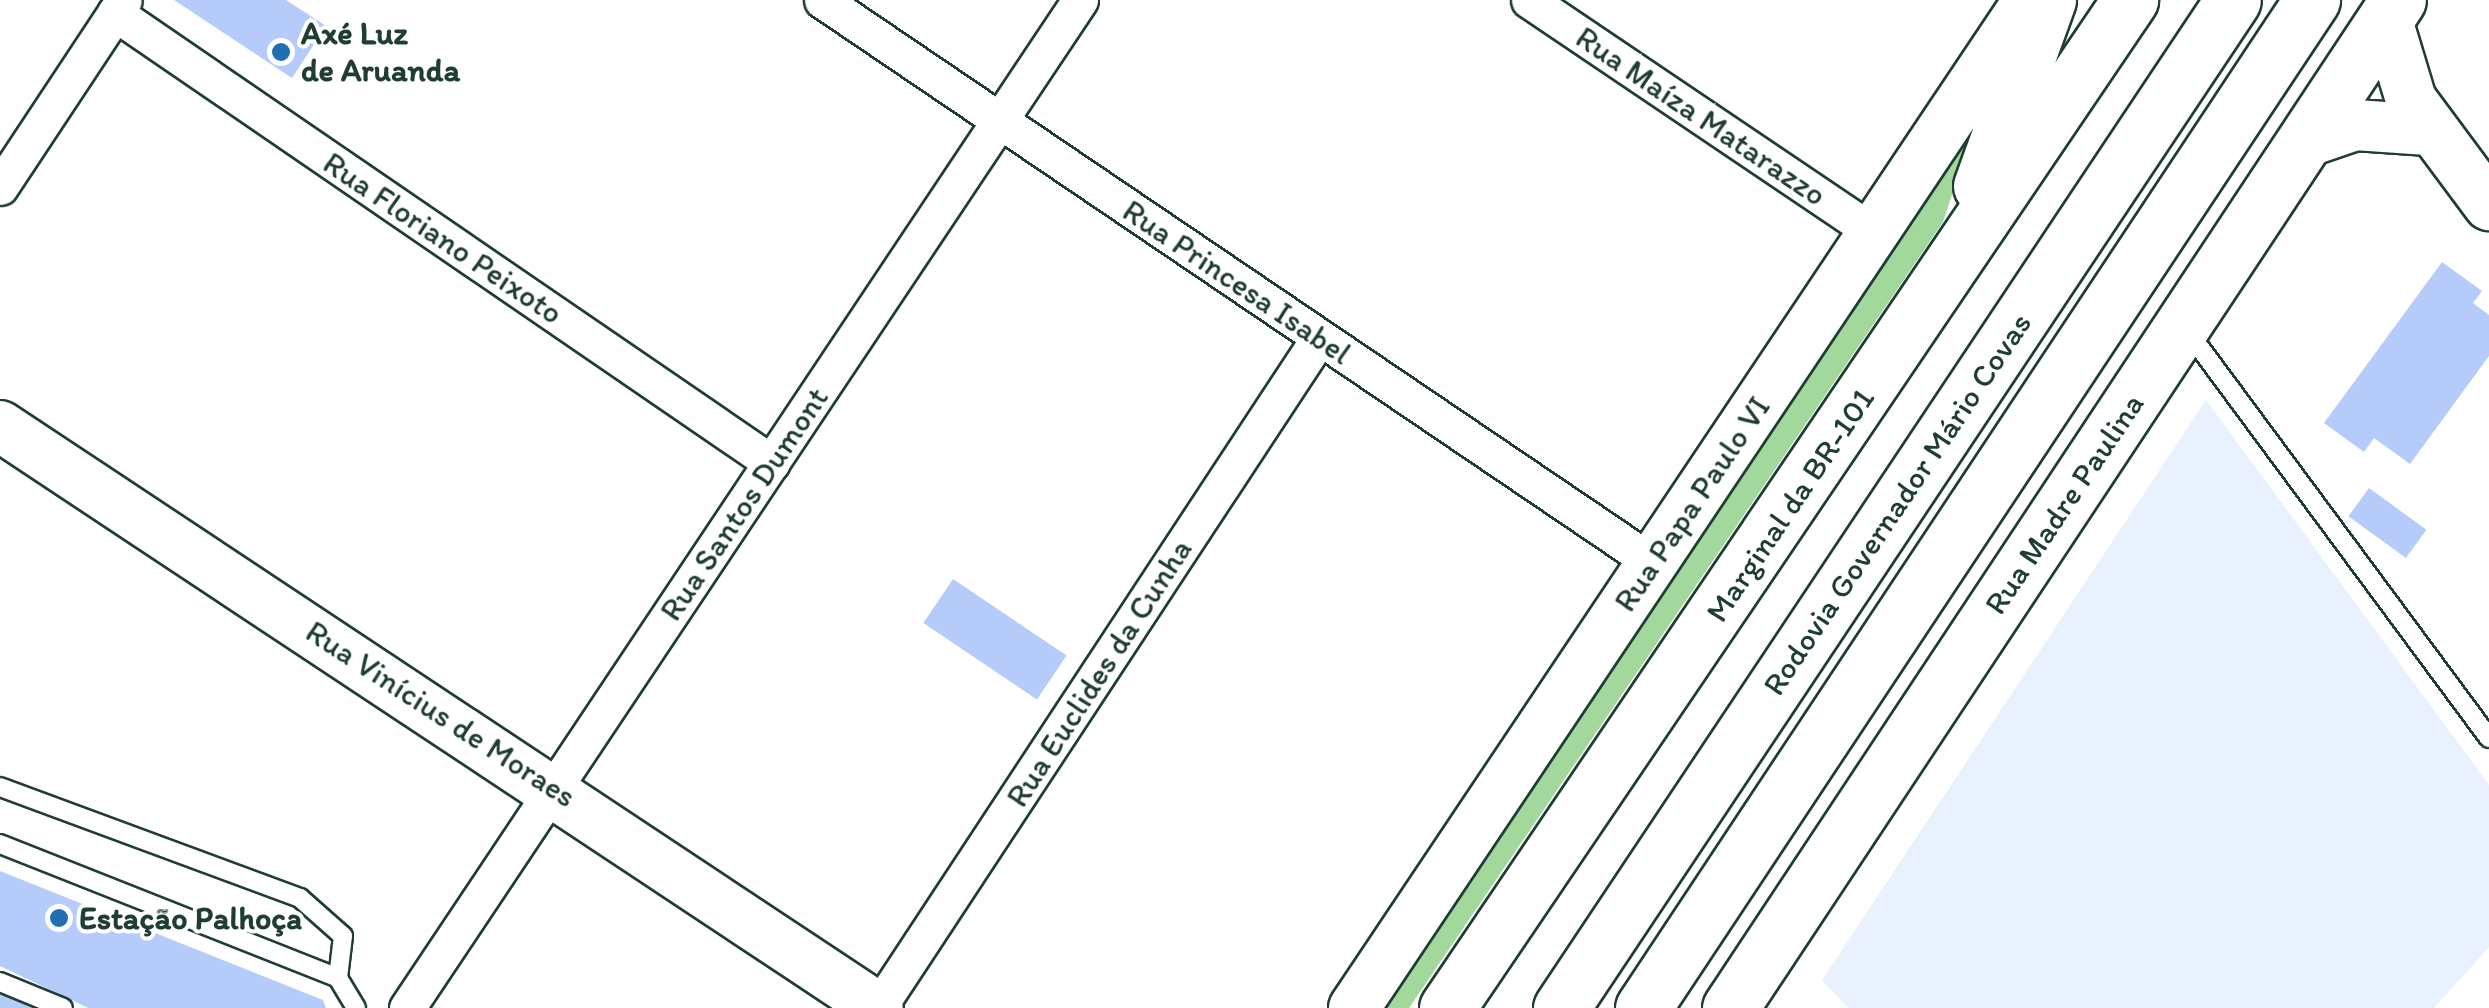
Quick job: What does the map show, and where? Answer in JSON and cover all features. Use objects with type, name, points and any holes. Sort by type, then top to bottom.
[{"type":"main road","points":[[1951,269],[2048,0]]},
{"type":"main road","name":"Marginal da BR-101","points":[[1447,1008],[2130,0]]},
{"type":"main road","name":"Rodovia Governador Mário Covas","points":[[1561,1008],[2233,0]]},
{"type":"main road","name":"Rodovia Governador Mário Covas","points":[[1643,1008],[2312,0]]},
{"type":"main road","name":"Rua Madre Paulina","points":[[1730,1008],[2392,9]]},
{"type":"street","name":"Rua Princesa Isabel","points":[[822,0],[1652,563]]},
{"type":"street","name":"Rua Santos Dumont","points":[[407,1008],[1080,0]]},
{"type":"street","name":"Rua Maíza Matarazzo","points":[[1529,0],[1874,233]]},
{"type":"street","name":"Rua Papa Paulo VI","points":[[1354,1008],[2030,0]]},
{"type":"street","points":[[0,186],[120,6]]},
{"type":"street","name":"Rua Floriano Peixoto","points":[[120,6],[772,462]]},
{"type":"street","points":[[2392,9],[2395,67],[2428,130],[2489,206]]},
{"type":"street","points":[[2303,143],[2355,125],[2428,130]]},
{"type":"street","name":"Rua Euclides da Cunha","points":[[878,1008],[1320,338]]},
{"type":"street","name":"Rua Vinícius de Moraes","points":[[0,426],[556,788],[878,1008]]},
{"type":"lane","points":[[2183,324],[2489,738]]},
{"type":"lane","points":[[0,787],[300,898],[343,936],[338,978]]},
{"type":"lane","points":[[0,844],[338,978],[356,1008]]},
{"type":"lane","points":[[0,982],[63,1008]]},
{"type":"shaded area","points":[[2206,400],[2489,785],[2489,947],[2434,1008],[1848,1008],[1822,980]]},
{"type":"green space","points":[[1986,90],[1943,222],[1409,1008],[1368,1008]]},
{"type":"building","name":"Axé Luz de Aruanda","points":[[174,0],[286,0],[326,26],[292,78]]},
{"type":"building","points":[[2442,262],[2482,291],[2473,303],[2489,315],[2489,356],[2410,464],[2374,438],[2364,452],[2324,423]]},
{"type":"building","points":[[2369,488],[2426,530],[2406,558],[2348,516]]},
{"type":"building","points":[[953,579],[1067,656],[1037,700],[923,623]]},
{"type":"building","name":"Estação Palhoça","points":[[0,871],[323,1000],[326,1008],[88,1008],[0,966]]},
{"type":"building","name":"Estação Palhoça","points":[[0,989],[47,1008],[0,1008]]},
{"type":"place","name":"Axé Luz de Aruanda","points":[[281,52]]},
{"type":"place","name":"Estação Palhoça","points":[[59,918]]}]
